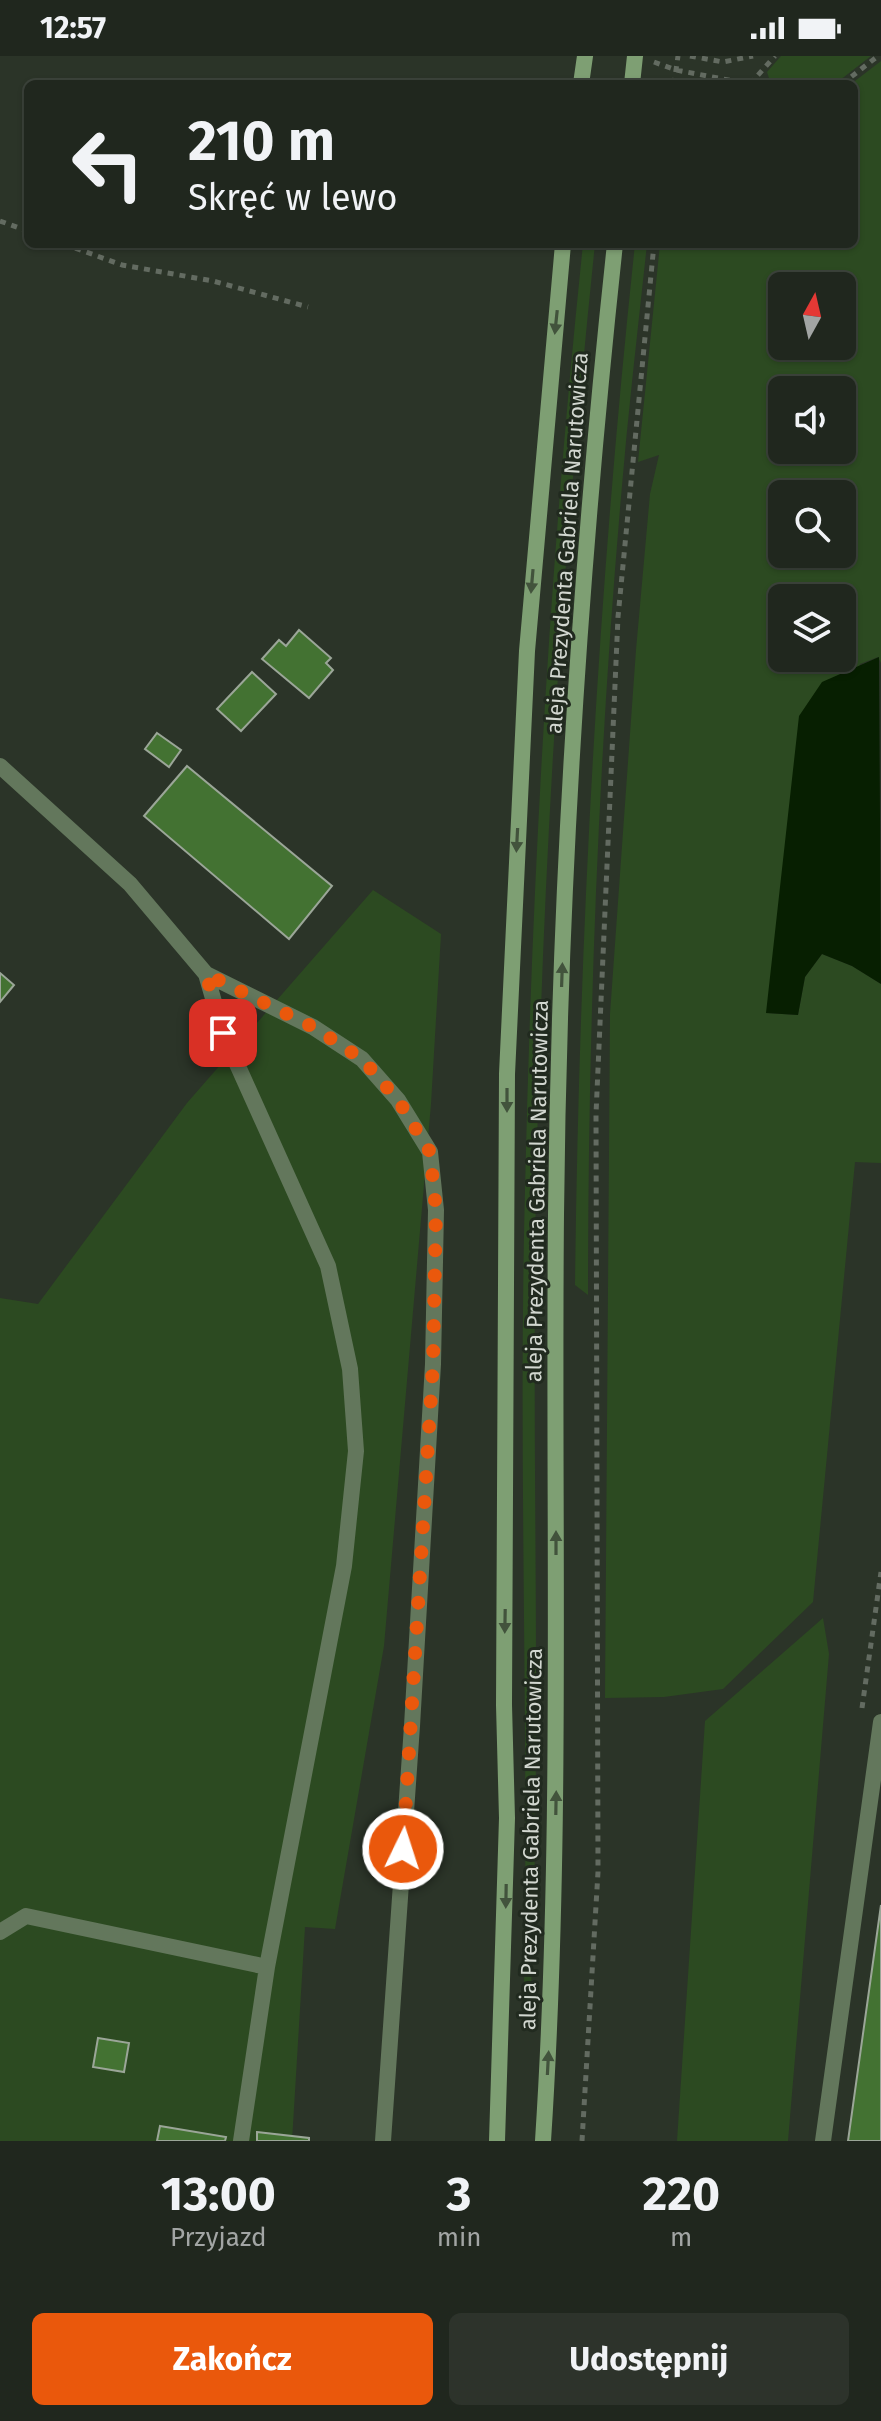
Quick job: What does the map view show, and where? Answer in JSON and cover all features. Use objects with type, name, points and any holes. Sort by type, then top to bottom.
[{"type":"street","points":[[582,80],[585,56]]},
{"type":"street","points":[[632,80],[635,56]]},
{"type":"street","name":"aleja Prezydenta Gabriela Narutowicza","points":[[497,2141],[507,1818],[504,1705],[508,1059],[527,651],[563,248]]},
{"type":"street","name":"aleja Prezydenta Gabriela Narutowicza","points":[[543,2141],[556,1809],[555,1241],[560,1018],[581,615],[615,248]]},
{"type":"lane","points":[[0,766],[130,884],[206,974],[313,1027],[362,1059],[398,1100],[430,1152],[436,1210],[433,1364],[383,2141]]},
{"type":"lane","points":[[206,974],[223,1033],[328,1266],[350,1369],[356,1451],[344,1566],[267,1967],[241,2141]]},
{"type":"lane","points":[[823,2141],[881,1722]]},
{"type":"lane","points":[[0,1932],[26,1916],[267,1967]]},
{"type":"path","points":[[675,80],[678,56]]},
{"type":"path","points":[[690,56],[723,62],[753,56]]},
{"type":"path","points":[[754,80],[775,56]]},
{"type":"path","points":[[847,80],[878,56]]},
{"type":"path","points":[[666,68],[729,80]]},
{"type":"path","points":[[0,221],[24,230]]},
{"type":"path","points":[[75,248],[122,265],[213,281],[308,307]]},
{"type":"path","points":[[582,2141],[598,1872],[596,1114],[618,617],[654,248]]},
{"type":"shaded area","points":[[781,56],[871,56],[840,80],[778,80],[769,78],[767,72]]},
{"type":"shaded area","points":[[881,61],[881,663],[878,657],[860,664],[767,1013],[798,1015],[805,977],[822,954],[852,966],[881,984],[881,1163],[855,1162],[813,1602],[723,1689],[664,1697],[605,1698],[610,1014],[636,650],[650,494],[659,455],[638,462],[660,248],[858,248],[856,80]]},
{"type":"shaded area","points":[[583,248],[595,248],[563,598],[543,954],[536,1191],[536,1791],[531,1991],[524,1990],[523,1290],[528,1072],[544,717]]},
{"type":"shaded area","points":[[635,248],[647,248],[621,497],[600,796],[592,995],[588,1295],[575,1285],[581,1024],[601,634]]},
{"type":"shaded area","points":[[879,657],[881,984],[852,966],[822,954],[805,977],[798,1015],[766,1013],[799,716],[822,682],[845,672],[856,672],[856,667]]},
{"type":"shaded area","points":[[373,890],[441,934],[431,1104],[384,1646],[335,1929],[305,1927],[292,2141],[0,2141],[0,1298],[38,1304],[187,1103]]},
{"type":"shaded area","points":[[823,1618],[829,1654],[788,2141],[677,2141],[705,1721]]},
{"type":"building","points":[[299,630],[331,658],[326,663],[333,670],[309,698],[262,659],[279,640],[286,646]]},
{"type":"building","points":[[252,672],[276,694],[241,731],[217,709]]},
{"type":"building","points":[[157,733],[181,750],[169,767],[145,749]]},
{"type":"building","points":[[187,766],[332,886],[289,939],[144,816]]},
{"type":"building","points":[[0,973],[14,985],[0,1002]]},
{"type":"building","points":[[881,1905],[881,2141],[848,2141]]},
{"type":"building","points":[[98,2038],[129,2043],[124,2072],[93,2067]]},
{"type":"building","points":[[160,2126],[226,2137],[225,2141],[157,2141]]},
{"type":"building","points":[[257,2132],[309,2138],[309,2141],[257,2141]]},
{"type":"route","points":[[223,1033],[206,974],[313,1027],[362,1059],[398,1100],[430,1152],[436,1210],[433,1364],[403,1849]]}]
